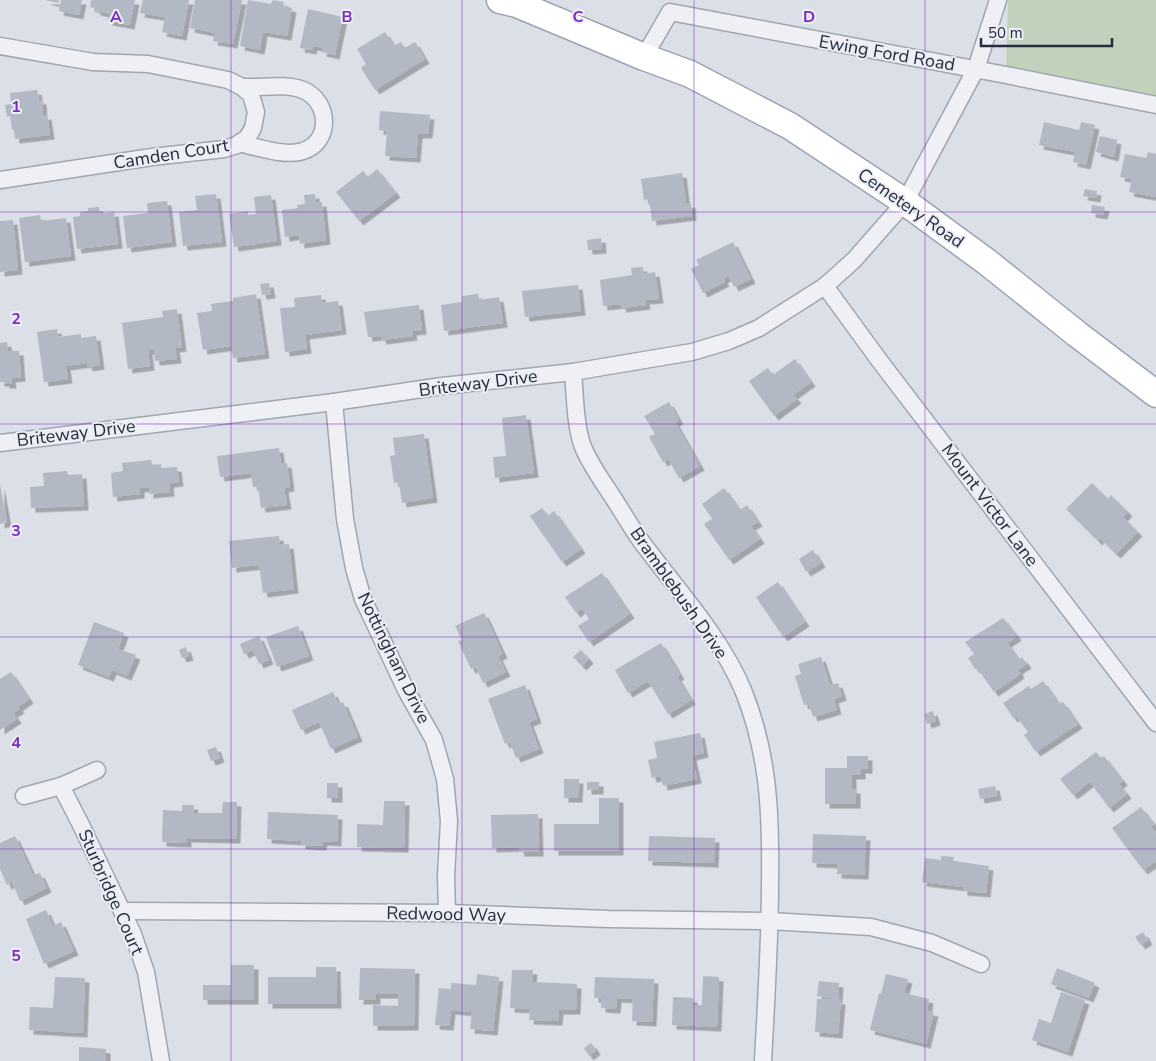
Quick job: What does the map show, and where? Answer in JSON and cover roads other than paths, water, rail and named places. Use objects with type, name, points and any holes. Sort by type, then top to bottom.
[{"type":"main road","name":"Cemetery Road","points":[[500,0],[517,4],[644,58],[690,74],[790,126],[905,202],[987,262],[1156,394]]},
{"type":"street","name":"Briteway Drive","points":[[0,443],[334,402],[442,386],[573,372],[692,352],[720,344],[771,322],[825,286],[854,260],[905,202],[976,69],[998,0]]},
{"type":"street","name":"Ewing Ford Road","points":[[644,58],[672,6],[1156,105]]},
{"type":"street","points":[[0,46],[93,62],[148,64],[220,78],[242,87],[282,87],[303,90],[312,95],[319,103],[323,112],[323,131],[319,140],[312,147],[304,151],[287,152],[239,143]]},
{"type":"street","name":"Camden Court","points":[[0,180],[152,157],[224,149],[239,143],[250,133],[256,118],[255,106],[251,95],[242,87]]},
{"type":"street","name":"Mount Victor Lane","points":[[825,286],[879,360],[1156,723]]},
{"type":"street","name":"Bramblebush Drive","points":[[573,372],[582,445],[593,468],[646,548],[709,631],[735,674],[753,718],[762,747],[770,805],[770,921],[763,1061]]},
{"type":"street","name":"Nottingham Drive","points":[[334,402],[345,520],[354,568],[363,599],[406,690],[434,740],[445,779],[449,821],[446,876],[447,913]]},
{"type":"street","points":[[24,796],[60,786],[97,770]]},
{"type":"street","name":"Sturbridge Court","points":[[60,786],[133,934],[146,972],[161,1061]]},
{"type":"street","name":"Redwood Way","points":[[123,911],[447,913],[608,919],[770,921],[871,927],[932,943],[980,964]]}]
